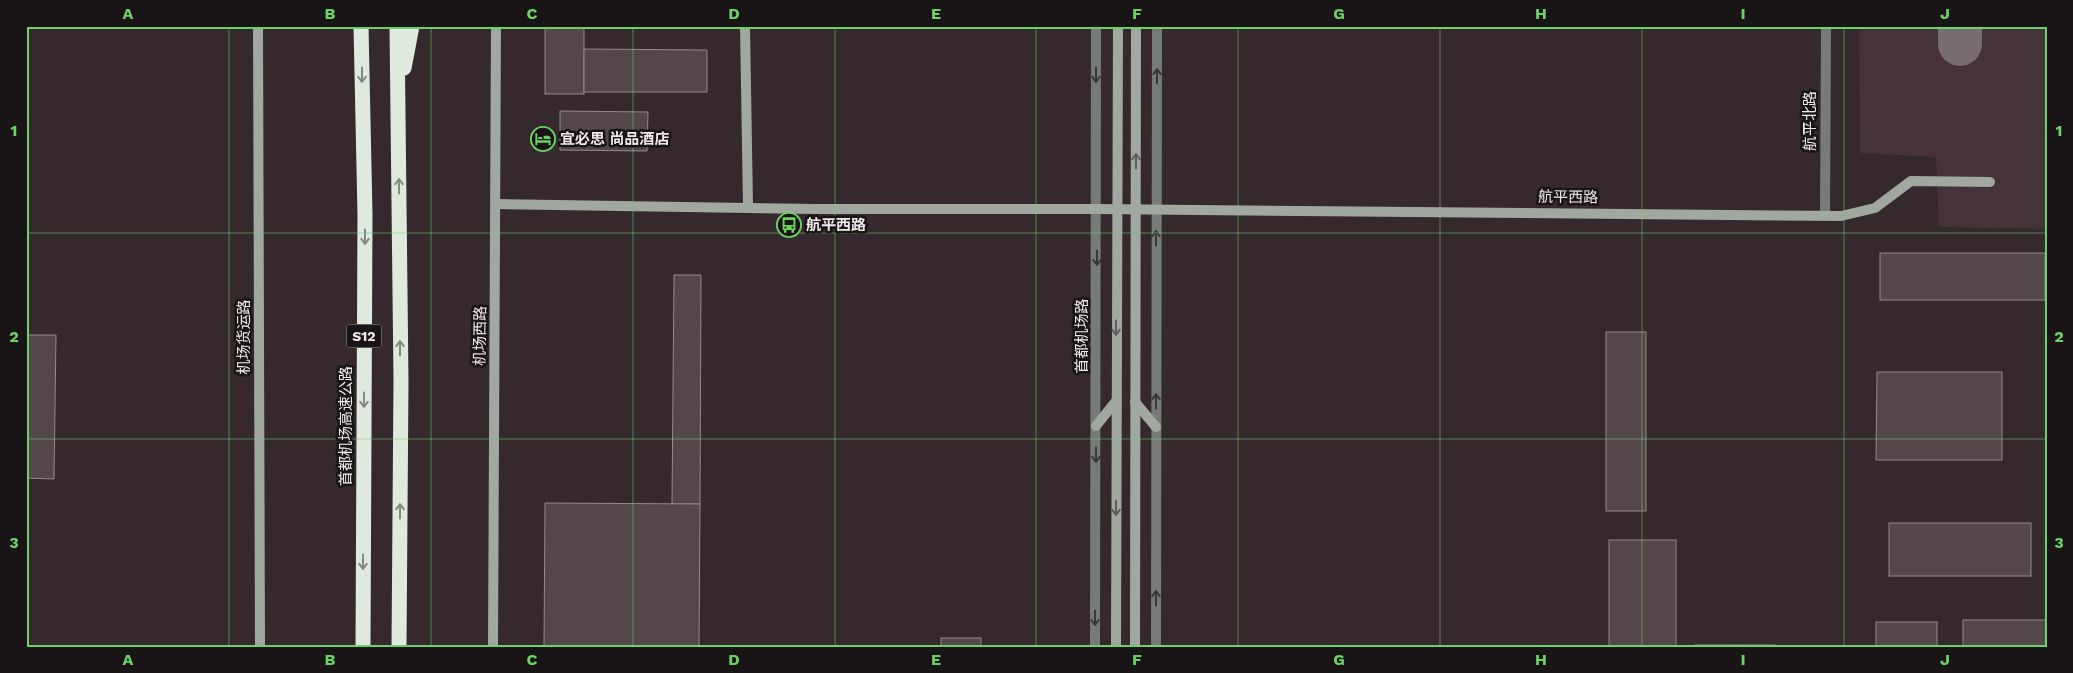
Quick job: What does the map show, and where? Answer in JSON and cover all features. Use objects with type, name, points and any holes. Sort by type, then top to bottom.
[{"type":"highway","name":"首都机场高速公路","points":[[361,26],[365,214],[363,647]]},
{"type":"highway","name":"S12","points":[[397,26],[401,381],[399,647]]},
{"type":"highway","points":[[399,109],[412,26]]},
{"type":"street","name":"机场货运路","points":[[258,26],[260,647]]},
{"type":"street","name":"机场西路","points":[[493,647],[496,26]]},
{"type":"street","points":[[745,26],[748,207]]},
{"type":"street","name":"首都机场路","points":[[1095,647],[1096,26]]},
{"type":"street","points":[[1116,647],[1118,26]]},
{"type":"street","points":[[1135,647],[1136,26]]},
{"type":"street","points":[[1156,647],[1157,26]]},
{"type":"street","name":"航平北路","points":[[1825,215],[1826,26]]},
{"type":"street","name":"航平西路","points":[[1116,209],[1841,216],[1876,208],[1911,182],[1990,182]]},
{"type":"street","points":[[496,204],[1116,209]]},
{"type":"street","points":[[1096,426],[1116,401]]},
{"type":"street","points":[[1135,402],[1156,427]]},
{"type":"shaded area","points":[[1859,26],[2047,26],[2047,229],[1939,227],[1936,157],[1860,153]]},
{"type":"building","points":[[545,26],[584,26],[584,94],[545,94]]},
{"type":"building","points":[[584,49],[707,50],[707,92],[584,92]]},
{"type":"building","points":[[560,111],[648,112],[647,151],[560,150]]},
{"type":"building","points":[[1880,253],[2045,253],[2045,300],[1880,300]]},
{"type":"building","points":[[674,275],[701,275],[700,504],[672,504]]},
{"type":"building","points":[[1606,332],[1646,332],[1646,511],[1606,511]]},
{"type":"building","points":[[26,335],[56,335],[54,479],[26,478]]},
{"type":"building","points":[[1877,372],[2002,372],[2002,460],[1876,460]]},
{"type":"building","points":[[545,503],[700,504],[699,647],[544,647]]},
{"type":"building","points":[[1889,523],[2031,523],[2031,576],[1889,576]]},
{"type":"building","points":[[1609,540],[1676,540],[1676,647],[1609,647]]},
{"type":"building","points":[[1963,620],[2047,620],[2047,647],[1963,647]]},
{"type":"building","points":[[1876,622],[1937,622],[1937,647],[1876,647]]},
{"type":"building","points":[[941,638],[981,638],[981,647],[941,647]]},
{"type":"building","points":[[1695,645],[1775,645],[1775,647],[1695,647]]},
{"type":"taxiway","points":[[1960,26],[1960,44]]},
{"type":"place","name":"宜必思 尚品酒店","points":[[543,139]]},
{"type":"place","name":"航平西路","points":[[789,225]]}]
